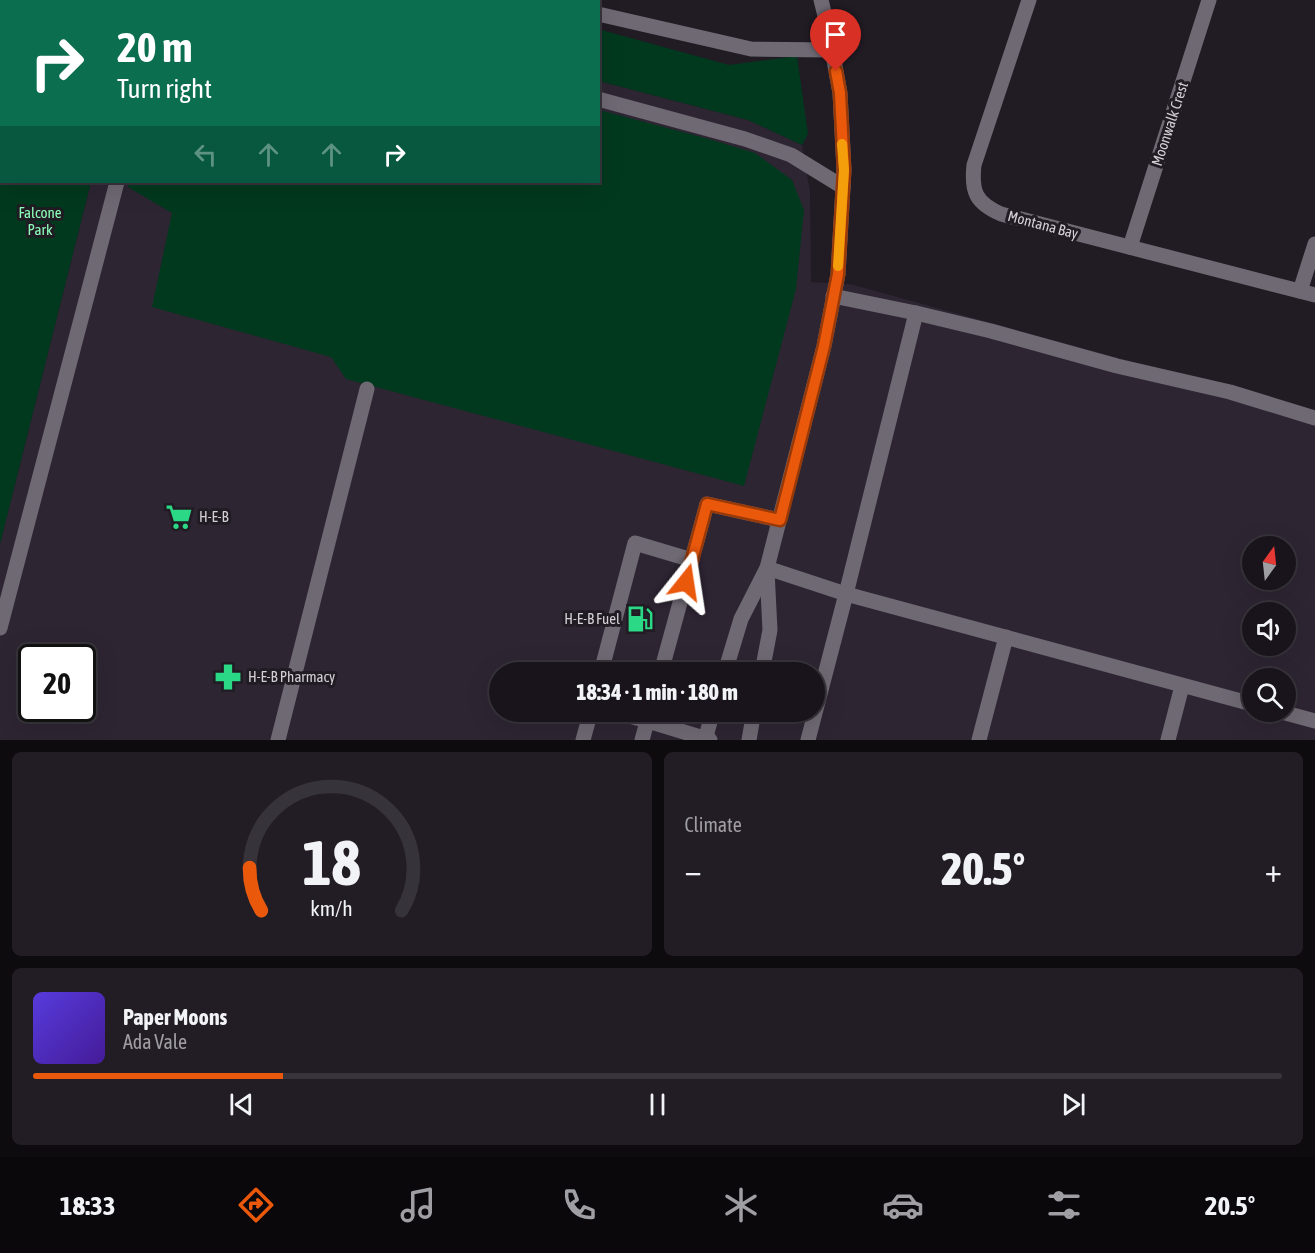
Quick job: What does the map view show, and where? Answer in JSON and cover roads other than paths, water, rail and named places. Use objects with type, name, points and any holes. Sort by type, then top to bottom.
[{"type":"street","points":[[728,662],[741,619],[767,568],[824,346],[838,274],[844,170],[840,93],[821,0]]},
{"type":"street","name":"Montana Bay","points":[[1029,0],[974,165],[972,180],[980,202],[1001,214],[1308,293]]},
{"type":"street","name":"Moonwalk Crest","points":[[1130,247],[1209,0]]},
{"type":"street","points":[[600,14],[751,49],[832,50]]},
{"type":"street","points":[[600,100],[745,139],[791,155],[843,187]]},
{"type":"street","points":[[0,628],[117,183]]},
{"type":"street","points":[[1308,293],[1315,244]]},
{"type":"street","points":[[833,296],[992,331],[1117,366],[1230,392],[1315,418]]},
{"type":"street","points":[[808,740],[916,313]]},
{"type":"street","points":[[278,740],[367,389]]},
{"type":"street","points":[[664,662],[707,504],[780,520]]},
{"type":"street","points":[[604,662],[635,543],[692,560]]},
{"type":"street","points":[[767,568],[846,594],[1242,701]]},
{"type":"street","points":[[764,662],[770,630],[767,568]]},
{"type":"street","points":[[979,740],[1006,637]]},
{"type":"street","points":[[1168,740],[1182,686]]},
{"type":"street","points":[[1296,716],[1315,721]]},
{"type":"street","points":[[583,740],[588,722]]},
{"type":"street","points":[[642,740],[647,722]]},
{"type":"street","points":[[664,722],[707,739],[711,722]]},
{"type":"street","points":[[749,740],[752,722]]},
{"type":"place","name":"H-E-B","points":[[179,517]]},
{"type":"place","name":"H-E-B Fuel","points":[[640,619]]},
{"type":"place","name":"H-E-B Pharmacy","points":[[228,677]]},
{"type":"park label","name":"Falcone Park","points":[[40,222]]}]
